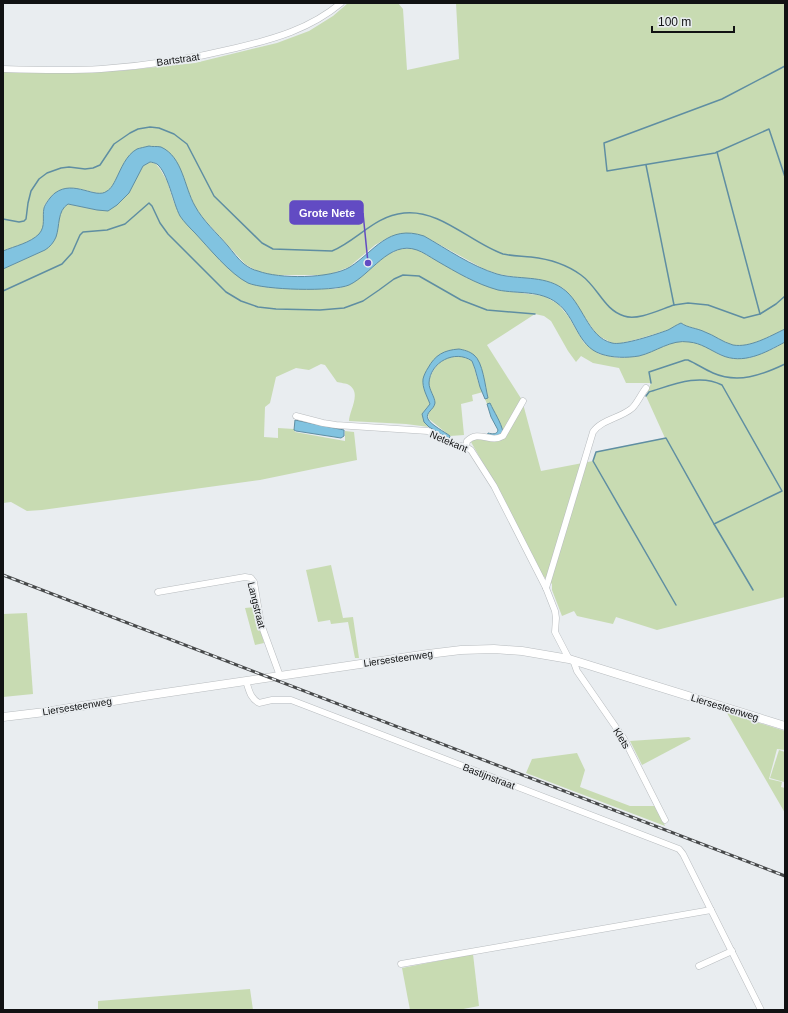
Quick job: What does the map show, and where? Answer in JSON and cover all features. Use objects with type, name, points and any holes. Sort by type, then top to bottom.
[{"type":"street","name":"Bartstraat","points":[[3,69],[100,69],[197,57],[288,34],[312,24],[332,11],[341,3]]},
{"type":"street","points":[[546,588],[590,439],[595,429],[605,422],[631,409],[646,388]]},
{"type":"street","points":[[466,447],[467,441],[470,438],[482,436],[490,439],[498,439],[503,436],[523,401]]},
{"type":"street","name":"Netekant","points":[[296,416],[336,425],[428,431],[471,450],[494,486],[546,588],[555,611],[555,632],[571,660]]},
{"type":"street","name":"Langstraat","points":[[158,592],[245,577],[251,578],[254,582],[261,624],[280,676]]},
{"type":"street","name":"Liersesteenweg","points":[[3,717],[45,712],[433,653],[478,649],[522,651],[571,660],[785,726]]},
{"type":"street","name":"Klets","points":[[571,660],[624,739],[665,820]]},
{"type":"street","name":"Bastijnstraat","points":[[246,681],[253,700],[259,703],[272,700],[291,700],[679,849],[683,854],[761,1010]]},
{"type":"street","points":[[401,964],[711,910]]},
{"type":"street","points":[[699,966],[732,951]]},
{"type":"green space","points":[[348,3],[398,3],[403,9],[407,70],[459,59],[456,3],[785,3],[785,329],[760,341],[746,345],[733,345],[708,333],[681,323],[668,330],[638,339],[622,343],[612,343],[597,335],[571,297],[563,288],[552,283],[498,274],[484,269],[424,236],[389,237],[375,245],[349,267],[328,275],[272,275],[257,271],[245,264],[203,218],[195,207],[188,192],[178,164],[129,157],[114,184],[104,193],[70,188],[63,189],[55,193],[44,207],[43,226],[40,233],[29,241],[3,251],[3,72],[118,71],[195,63],[277,43],[309,31],[333,16]]},
{"type":"green space","points":[[150,162],[156,164],[167,181],[173,200],[181,217],[231,270],[263,287],[335,289],[349,285],[365,274],[385,256],[400,249],[416,249],[469,279],[499,290],[544,296],[558,304],[568,316],[584,343],[599,354],[618,358],[640,356],[674,342],[687,341],[699,343],[722,356],[750,358],[773,349],[785,342],[785,597],[657,630],[616,617],[613,624],[577,616],[574,611],[562,616],[552,590],[552,584],[542,575],[495,484],[471,442],[473,439],[502,433],[490,403],[487,404],[485,399],[488,397],[478,362],[474,356],[468,352],[459,350],[447,351],[425,375],[430,405],[424,411],[423,418],[429,427],[406,424],[349,421],[355,397],[353,388],[348,384],[337,382],[325,365],[321,364],[309,370],[296,368],[276,377],[270,403],[265,407],[264,437],[278,438],[278,428],[294,429],[295,432],[345,441],[345,431],[354,432],[357,460],[260,480],[42,510],[27,511],[11,502],[3,503],[3,269],[45,250],[62,209],[68,204],[97,210],[138,175],[143,166]],"holes":[[[535,314],[544,316],[551,321],[576,362],[581,356],[593,363],[619,368],[626,383],[651,383],[646,396],[665,438],[596,452],[593,461],[541,471],[522,400],[487,345]]]},
{"type":"green space","points":[[462,356],[472,361],[479,385],[483,392],[472,395],[473,401],[461,404],[464,435],[450,436],[429,419],[428,414],[435,402],[430,389],[429,380],[438,364],[442,361],[449,357]]},
{"type":"green space","points":[[331,565],[343,618],[353,617],[359,658],[355,658],[348,622],[331,624],[330,620],[318,622],[306,570]]},
{"type":"green space","points":[[255,607],[264,643],[255,645],[245,608]]},
{"type":"green space","points":[[27,613],[33,694],[3,697],[3,614]]},
{"type":"green space","points":[[727,713],[785,731],[785,750],[777,749],[769,779],[782,782],[781,787],[785,788],[785,813]]},
{"type":"green space","points":[[689,737],[691,739],[642,765],[630,741]]},
{"type":"green space","points":[[779,750],[785,752],[784,782],[770,778]]},
{"type":"green space","points":[[577,753],[585,770],[580,787],[630,806],[657,806],[665,826],[526,773],[532,759]]},
{"type":"green space","points":[[473,954],[479,1006],[458,1010],[410,1010],[402,968]]},
{"type":"green space","points":[[250,989],[253,1010],[98,1010],[98,1001]]},
{"type":"water","points":[[149,146],[161,147],[174,158],[179,165],[191,198],[202,217],[242,262],[256,271],[267,274],[291,276],[318,276],[330,274],[350,267],[391,236],[412,233],[424,236],[487,271],[505,276],[539,279],[555,284],[569,294],[597,334],[612,343],[623,343],[640,339],[668,330],[681,323],[708,333],[733,345],[746,345],[760,341],[785,329],[785,342],[762,354],[737,359],[729,358],[698,344],[689,342],[676,342],[639,356],[620,357],[601,354],[587,345],[569,316],[557,303],[550,299],[536,294],[498,290],[466,277],[422,252],[407,248],[389,254],[357,280],[349,285],[341,287],[329,289],[283,289],[248,283],[234,274],[185,223],[177,210],[161,168],[157,164],[151,162],[143,166],[129,193],[117,205],[108,211],[68,204],[64,207],[60,215],[56,237],[50,246],[45,250],[3,269],[3,251],[27,242],[39,234],[43,225],[43,211],[47,202],[55,193],[62,189],[70,188],[97,193],[107,191],[112,186],[124,162],[130,155],[137,149]]},
{"type":"water","points":[[459,349],[465,350],[474,355],[480,363],[488,398],[485,399],[472,361],[458,356],[451,357],[444,360],[434,369],[430,376],[429,386],[435,403],[427,417],[432,424],[450,436],[449,439],[429,427],[424,422],[422,414],[430,404],[424,389],[423,379],[431,363],[440,354]]},
{"type":"water","points":[[490,403],[503,432],[498,436],[487,436],[488,433],[493,434],[498,430],[491,417],[487,404]]},
{"type":"water","points":[[295,420],[344,430],[344,436],[341,438],[296,431],[294,430]]},
{"type":"waterway","points":[[785,66],[722,99],[604,143],[607,171],[715,153],[769,129],[785,177]]},
{"type":"waterway","points":[[3,219],[19,222],[26,219],[31,191],[39,179],[47,173],[69,167],[85,169],[93,168],[100,165],[114,144],[130,133],[138,129],[150,127],[159,128],[174,134],[187,144],[214,196],[262,243],[273,249],[332,251],[350,241],[375,223],[393,215],[417,213],[443,221],[491,249],[503,254],[544,259],[569,268],[587,280],[611,309],[624,316],[643,316],[674,305]]},
{"type":"waterway","points":[[717,152],[760,314],[776,304],[785,296]]},
{"type":"waterway","points":[[646,165],[674,305],[688,303],[708,305],[744,318],[760,314]]},
{"type":"waterway","points":[[3,291],[62,264],[72,253],[80,235],[83,232],[107,230],[125,224],[149,203],[168,234],[226,292],[241,301],[258,307],[320,310],[344,308],[363,301],[394,279],[403,275],[419,276],[461,300],[487,310],[535,314]]},
{"type":"waterway","points":[[651,383],[649,372],[685,360],[688,360],[713,373],[732,378],[759,375],[785,364]]},
{"type":"waterway","points":[[646,396],[649,392],[686,381],[704,380],[722,385],[782,491],[714,524]]},
{"type":"waterway","points":[[676,605],[593,461],[596,452],[666,438],[753,590]]},
{"type":"railway","points":[[3,575],[785,876]]},
{"type":"place","name":"Grote Nete","points":[[368,263]]}]
